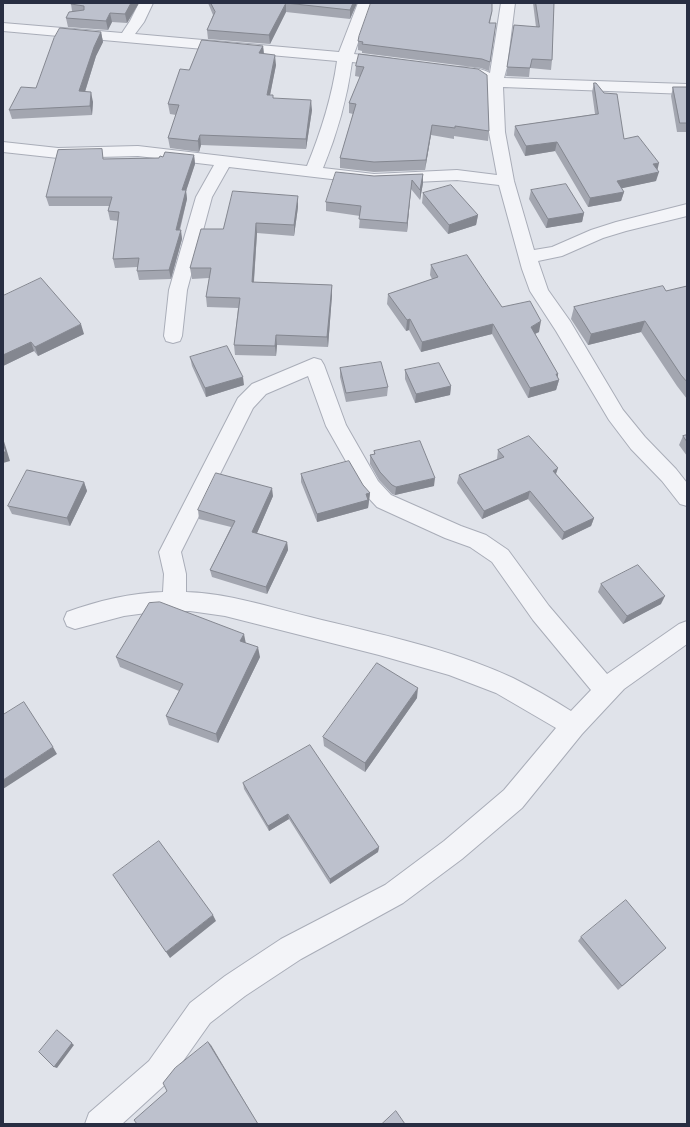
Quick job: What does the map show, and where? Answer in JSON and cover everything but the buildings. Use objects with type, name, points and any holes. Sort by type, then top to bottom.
[{"type":"street","points":[[126,37],[137,22],[146,3]]},
{"type":"street","points":[[313,171],[328,134],[342,81],[345,57],[365,3]]},
{"type":"street","points":[[508,3],[492,74],[497,132],[506,181],[539,291],[563,326],[616,415],[638,443],[669,475],[687,498]]},
{"type":"street","points":[[3,27],[345,57],[397,63]]},
{"type":"street","points":[[443,69],[687,89]]},
{"type":"street","points":[[3,147],[58,153],[138,151],[374,179],[456,176],[506,181]]},
{"type":"street","points":[[172,336],[178,290],[204,197],[224,161]]},
{"type":"street","points":[[528,257],[556,252],[597,234],[622,226],[687,210]]},
{"type":"street","points":[[174,601],[175,574],[170,552],[245,403],[258,389],[314,365],[336,426],[371,487],[384,501],[453,532],[478,541],[500,556],[541,613],[606,691]]},
{"type":"street","points":[[75,619],[113,608],[150,602],[174,601],[225,606],[443,663],[495,682],[534,702],[573,726]]},
{"type":"street","points":[[100,1124],[159,1071],[200,1013],[235,986],[291,949],[394,894],[447,854],[513,799],[573,726],[616,681],[687,631]]}]
